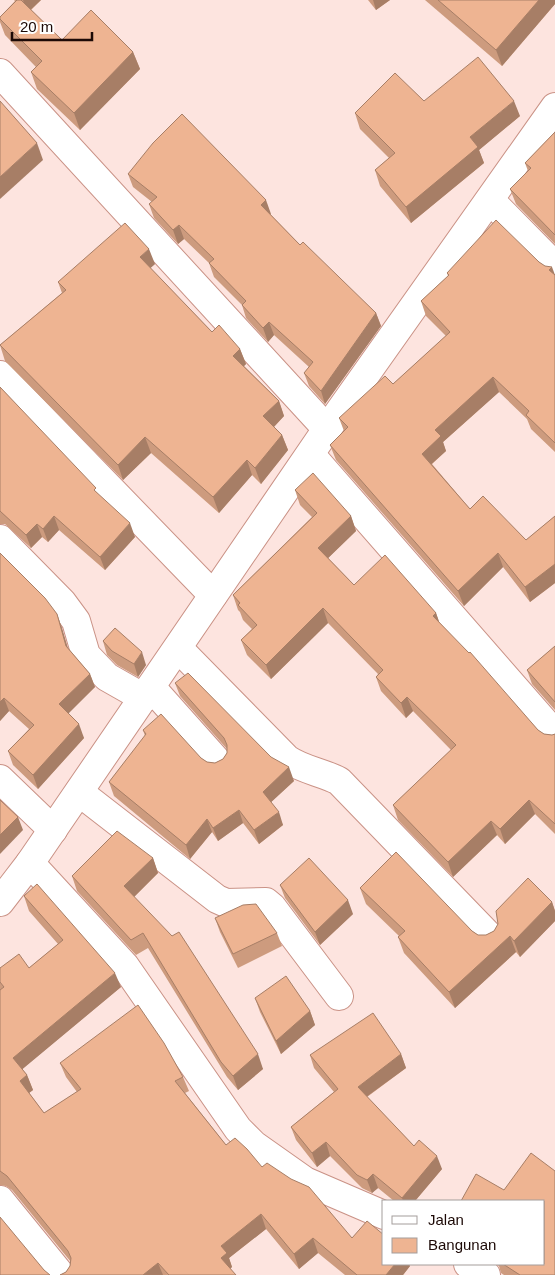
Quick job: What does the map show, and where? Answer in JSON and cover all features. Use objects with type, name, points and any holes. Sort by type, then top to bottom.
[{"type":"street","points":[[0,74],[328,429]]},
{"type":"street","points":[[0,901],[30,863],[328,429],[555,107]]},
{"type":"street","points":[[490,200],[555,266]]},
{"type":"street","points":[[0,375],[213,595]]},
{"type":"street","points":[[311,455],[555,734]]},
{"type":"street","points":[[0,539],[62,602],[76,621],[86,655],[107,677],[148,692],[217,761]]},
{"type":"street","points":[[178,648],[287,759],[300,768],[327,774],[339,781],[489,936]]},
{"type":"street","points":[[0,778],[53,830]]},
{"type":"street","points":[[78,792],[217,899],[226,904],[266,902],[272,907],[339,996]]},
{"type":"street","points":[[30,863],[124,966],[191,1060],[227,1116],[254,1145],[305,1181],[382,1214]]},
{"type":"street","points":[[0,1200],[62,1275]]},
{"type":"street","points":[[470,1265],[486,1275]]},
{"type":"building","points":[[17,0],[21,0],[62,40],[91,10],[133,52],[74,113],[31,72],[42,61],[0,19]]},
{"type":"building","points":[[438,0],[539,0],[496,50]]},
{"type":"building","points":[[478,57],[514,101],[470,137],[478,147],[406,207],[375,170],[395,153],[355,113],[395,73],[424,101]]},
{"type":"building","points":[[0,101],[37,143],[0,177]]},
{"type":"building","points":[[182,114],[266,200],[261,205],[300,245],[303,242],[376,313],[321,391],[304,373],[313,362],[269,322],[263,328],[242,305],[246,301],[209,263],[214,259],[179,225],[173,230],[149,204],[157,197],[128,174],[153,143]]},
{"type":"building","points":[[555,132],[555,235],[510,189],[531,168],[525,163]]},
{"type":"building","points":[[496,220],[539,262],[545,266],[552,267],[549,270],[555,275],[555,443],[526,415],[529,411],[493,377],[435,430],[441,436],[422,454],[470,509],[483,496],[526,540],[555,516],[555,564],[525,587],[498,553],[458,591],[330,445],[348,427],[339,418],[385,376],[393,384],[450,332],[421,301],[449,275],[447,273]]},
{"type":"building","points":[[125,223],[149,249],[140,257],[212,332],[219,325],[240,349],[233,356],[279,401],[263,416],[282,435],[255,468],[247,460],[213,497],[145,437],[118,465],[0,345],[66,290],[58,282]]},
{"type":"building","points":[[0,387],[96,488],[94,490],[130,523],[100,557],[54,516],[43,529],[37,524],[26,535],[0,511]]},
{"type":"building","points":[[313,473],[351,516],[318,548],[354,585],[385,555],[436,613],[433,616],[470,652],[538,730],[544,734],[555,734],[555,824],[529,800],[500,829],[491,821],[448,862],[393,805],[456,745],[407,697],[401,703],[376,677],[383,670],[323,608],[266,665],[241,640],[257,625],[238,605],[240,603],[233,595],[317,513],[295,490]]},
{"type":"building","points":[[0,553],[45,598],[57,614],[66,646],[90,674],[59,704],[79,724],[33,775],[8,751],[34,725],[4,698],[0,702]]},
{"type":"building","points":[[115,628],[142,652],[134,664],[112,651],[103,641]]},
{"type":"building","points":[[555,646],[555,702],[527,670]]},
{"type":"building","points":[[188,673],[271,757],[289,767],[263,792],[279,812],[254,830],[239,810],[213,828],[207,819],[186,845],[109,782],[146,734],[143,730],[161,714],[201,758],[207,762],[215,763],[223,759],[227,753],[227,745],[224,738],[175,683]]},
{"type":"building","points":[[0,800],[18,817],[0,835]]},
{"type":"building","points":[[117,831],[153,858],[124,886],[172,936],[179,932],[258,1054],[233,1076],[221,1062],[143,933],[131,940],[72,876]]},
{"type":"building","points":[[396,852],[478,935],[486,935],[494,931],[498,924],[496,911],[528,878],[552,902],[514,941],[510,936],[449,992],[398,937],[405,931],[360,888]]},
{"type":"building","points":[[309,858],[348,900],[315,932],[280,885]]},
{"type":"building","points":[[37,884],[115,973],[13,1058],[27,1075],[20,1081],[44,1113],[81,1089],[60,1063],[138,1005],[164,1043],[183,1077],[175,1081],[226,1145],[235,1138],[262,1167],[267,1163],[291,1179],[309,1187],[352,1238],[367,1221],[382,1233],[382,1265],[394,1265],[386,1275],[357,1275],[313,1238],[294,1254],[261,1214],[221,1246],[227,1253],[221,1258],[236,1275],[169,1275],[158,1263],[143,1275],[60,1275],[66,1272],[70,1266],[71,1258],[68,1251],[7,1176],[0,1171],[0,990],[4,987],[0,982],[0,968],[19,954],[29,968],[63,940],[24,896]]},
{"type":"building","points":[[256,904],[277,933],[233,954],[215,918],[243,905]]},
{"type":"building","points":[[286,976],[310,1011],[276,1041],[255,998]]},
{"type":"building","points":[[373,1013],[401,1054],[358,1087],[414,1146],[419,1140],[437,1156],[402,1198],[373,1174],[367,1180],[357,1175],[326,1142],[312,1153],[291,1127],[338,1089],[310,1055]]},
{"type":"building","points":[[531,1153],[555,1171],[555,1275],[520,1275],[505,1265],[545,1265],[545,1200],[462,1200],[476,1174],[504,1190]]},
{"type":"building","points":[[0,1217],[44,1270],[50,1275],[0,1275]]}]
